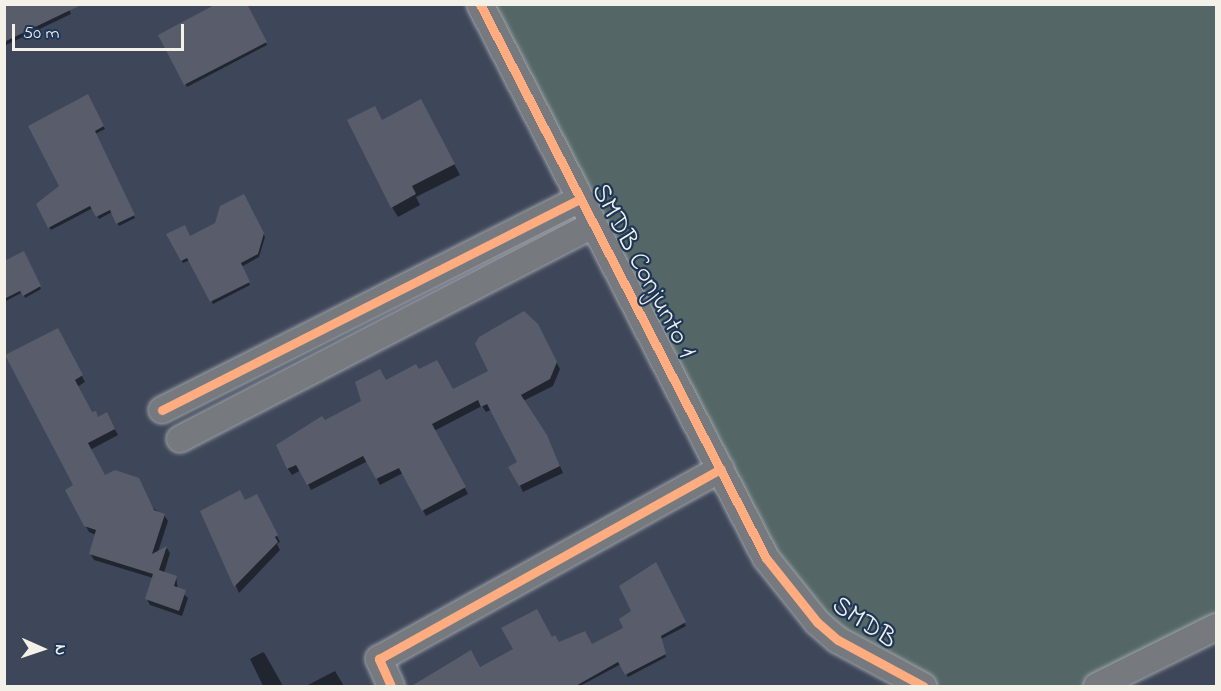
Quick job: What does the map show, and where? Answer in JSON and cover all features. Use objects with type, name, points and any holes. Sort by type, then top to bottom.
[{"type":"street","name":"SMDB Conjunto 1","points":[[480,4],[766,558]]},
{"type":"street","points":[[162,410],[580,199]]},
{"type":"street","points":[[180,439],[594,224]]},
{"type":"street","points":[[391,687],[379,659],[721,469]]},
{"type":"street","name":"SMDB","points":[[766,558],[817,622],[838,640],[923,687]]},
{"type":"street","points":[[1097,687],[1216,627]]},
{"type":"shaded area","points":[[480,5],[1216,5],[1216,621],[1096,686],[923,686],[838,640],[766,558]]},
{"type":"building","points":[[4,4],[83,4],[4,42]]},
{"type":"building","points":[[216,4],[247,4],[267,42],[184,85],[158,35]]},
{"type":"building","points":[[88,94],[104,126],[95,131],[135,215],[116,224],[110,210],[96,217],[90,206],[48,228],[36,204],[59,186],[28,126]]},
{"type":"building","points":[[421,99],[455,164],[412,186],[416,194],[391,208],[347,120],[375,106],[382,120]]},
{"type":"building","points":[[244,194],[264,233],[258,254],[241,263],[250,282],[210,302],[187,258],[181,261],[166,234],[185,225],[190,236],[215,223],[220,206]]},
{"type":"building","points":[[24,251],[41,286],[23,296],[20,291],[4,299],[4,261]]},
{"type":"building","points":[[524,311],[538,324],[557,362],[550,379],[521,395],[547,435],[560,466],[519,486],[508,467],[517,462],[487,404],[481,407],[478,400],[432,424],[466,487],[422,511],[399,468],[376,479],[363,456],[307,485],[296,465],[287,469],[276,445],[322,416],[325,420],[361,401],[355,382],[380,369],[386,380],[416,364],[419,369],[437,360],[453,389],[488,371],[475,344],[479,337]]},
{"type":"building","points":[[58,328],[83,375],[75,380],[92,412],[96,411],[98,417],[107,412],[115,429],[88,443],[105,475],[115,470],[139,478],[154,510],[165,514],[152,554],[167,546],[159,570],[177,576],[174,586],[186,590],[179,611],[145,599],[153,574],[89,554],[96,530],[84,526],[65,490],[73,485],[5,355]]},
{"type":"building","points":[[240,490],[245,500],[257,494],[278,535],[275,537],[278,542],[234,587],[200,511]]},
{"type":"building","points":[[656,562],[686,622],[661,636],[666,654],[625,675],[618,662],[574,687],[410,687],[471,650],[480,667],[513,649],[501,628],[537,609],[552,637],[555,635],[559,642],[585,631],[592,644],[623,628],[619,619],[631,611],[619,586]]},
{"type":"cycle path","points":[[480,4],[766,558],[817,622],[838,640],[923,686]]},
{"type":"cycle path","points":[[162,410],[580,199]]},
{"type":"cycle path","points":[[391,686],[379,659],[721,469]]}]
